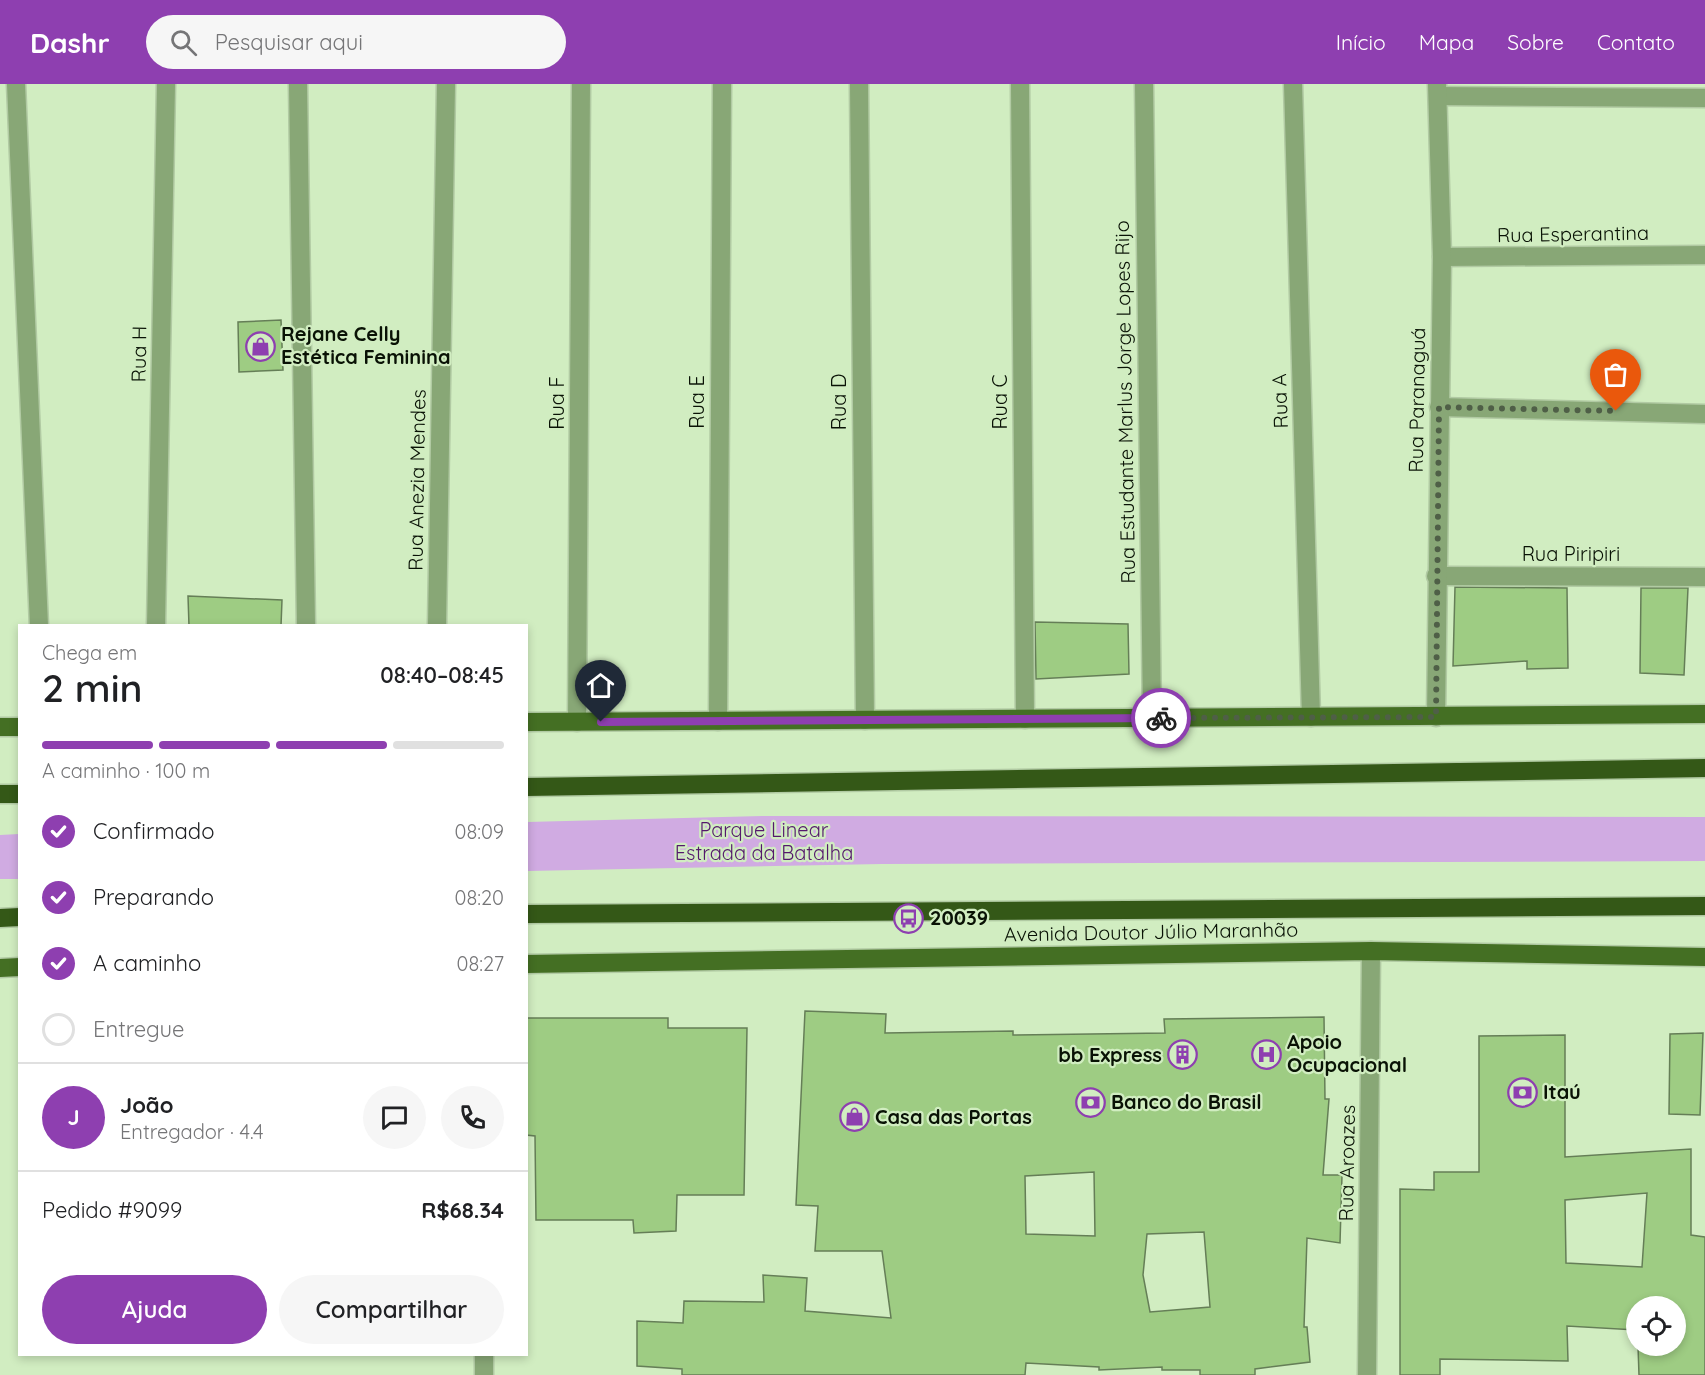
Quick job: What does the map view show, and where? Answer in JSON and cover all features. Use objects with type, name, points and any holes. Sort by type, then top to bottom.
[{"type":"highway","points":[[528,787],[1705,768]]},
{"type":"highway","points":[[0,794],[18,794]]},
{"type":"highway","name":"Avenida Doutor Júlio Maranhão","points":[[528,914],[1705,906]]},
{"type":"highway","points":[[0,918],[18,917]]},
{"type":"main road","points":[[528,722],[1705,714]]},
{"type":"main road","points":[[0,727],[18,727]]},
{"type":"main road","name":"Avenida Doutor Júlio Maranhão","points":[[528,964],[1371,951],[1705,957]]},
{"type":"main road","points":[[0,968],[18,967]]},
{"type":"street","points":[[16,84],[39,624]]},
{"type":"street","name":"Rua H","points":[[156,624],[166,84]]},
{"type":"street","points":[[298,84],[306,624]]},
{"type":"street","name":"Rua Anezia Mendes","points":[[437,624],[446,84]]},
{"type":"street","name":"Rua F","points":[[578,722],[582,84]]},
{"type":"street","name":"Rua E","points":[[718,721],[722,84]]},
{"type":"street","name":"Rua D","points":[[859,84],[865,720]]},
{"type":"street","name":"Rua C","points":[[1020,84],[1024,719]]},
{"type":"street","name":"Rua Estudante Marlus Jorge Lopes Rijo","points":[[1144,84],[1152,718]]},
{"type":"street","name":"Rua A","points":[[1293,84],[1311,717]]},
{"type":"street","points":[[1438,90],[1705,98]]},
{"type":"street","name":"Rua Paranaguá","points":[[1436,717],[1436,576],[1442,257],[1438,90]]},
{"type":"street","name":"Rua Esperantina","points":[[1442,257],[1705,255]]},
{"type":"street","points":[[1439,407],[1705,414]]},
{"type":"street","name":"Rua Piripiri","points":[[1436,576],[1705,577]]},
{"type":"street","name":"Rua Aroazes","points":[[1367,1375],[1371,951]]},
{"type":"street","points":[[484,1356],[484,1375]]},
{"type":"green space","name":"Parque Linear Estrada da Batalha","points":[[762,816],[1705,817],[1705,861],[882,864],[528,871],[528,822]]},
{"type":"green space","points":[[18,834],[18,879],[0,879],[0,835]]},
{"type":"building","name":"Rejane Celly Estética Feminina","points":[[281,320],[283,370],[239,372],[238,322]]},
{"type":"building","points":[[1455,587],[1567,588],[1568,668],[1527,669],[1527,661],[1453,666]]},
{"type":"building","points":[[1641,588],[1688,588],[1684,675],[1640,673]]},
{"type":"building","points":[[188,596],[282,600],[281,624],[189,624]]},
{"type":"building","points":[[1035,622],[1128,624],[1129,674],[1036,679]]},
{"type":"building","points":[[805,1011],[886,1014],[885,1033],[1013,1031],[1013,1035],[1165,1033],[1164,1019],[1324,1017],[1325,1099],[1329,1099],[1323,1175],[1342,1175],[1340,1243],[1307,1238],[1304,1327],[1307,1327],[1310,1362],[1255,1369],[1255,1375],[1200,1375],[1200,1370],[1162,1370],[1162,1367],[1099,1370],[1099,1367],[1026,1363],[1025,1375],[682,1375],[682,1369],[637,1366],[637,1321],[683,1323],[684,1301],[764,1302],[763,1275],[807,1278],[805,1311],[891,1318],[882,1251],[815,1251],[818,1206],[796,1205]],"holes":[[[1094,1172],[1095,1236],[1026,1234],[1025,1176]],[[1204,1232],[1210,1307],[1150,1312],[1143,1275],[1147,1234]]]},
{"type":"building","points":[[528,1018],[668,1018],[668,1028],[747,1028],[744,1195],[677,1195],[676,1231],[634,1233],[633,1220],[536,1220],[535,1136],[528,1135]]},
{"type":"building","points":[[1703,1033],[1700,1115],[1669,1114],[1670,1034]]},
{"type":"building","points":[[1565,1035],[1565,1157],[1691,1149],[1691,1235],[1705,1237],[1705,1375],[1639,1375],[1638,1356],[1686,1356],[1686,1296],[1626,1296],[1626,1329],[1567,1326],[1568,1361],[1440,1359],[1440,1375],[1400,1375],[1400,1189],[1434,1190],[1434,1172],[1479,1172],[1479,1036]],"holes":[[[1647,1193],[1642,1267],[1566,1263],[1565,1200]]]},
{"type":"way so far","points":[[1161,718],[1436,717],[1439,407],[1616,411]]},
{"type":"place","name":"Rejane Celly Estética Feminina","points":[[260,346]]},
{"type":"place","name":"20039","points":[[909,918]]},
{"type":"place","name":"Apoio Ocupacional","points":[[1266,1054]]},
{"type":"place","name":"bb Express","points":[[1183,1055]]},
{"type":"place","name":"Itaú","points":[[1522,1092]]},
{"type":"place","name":"Banco do Brasil","points":[[1090,1102]]},
{"type":"place","name":"Casa das Portas","points":[[854,1117]]},
{"type":"route","points":[[601,722],[1161,718]]}]
